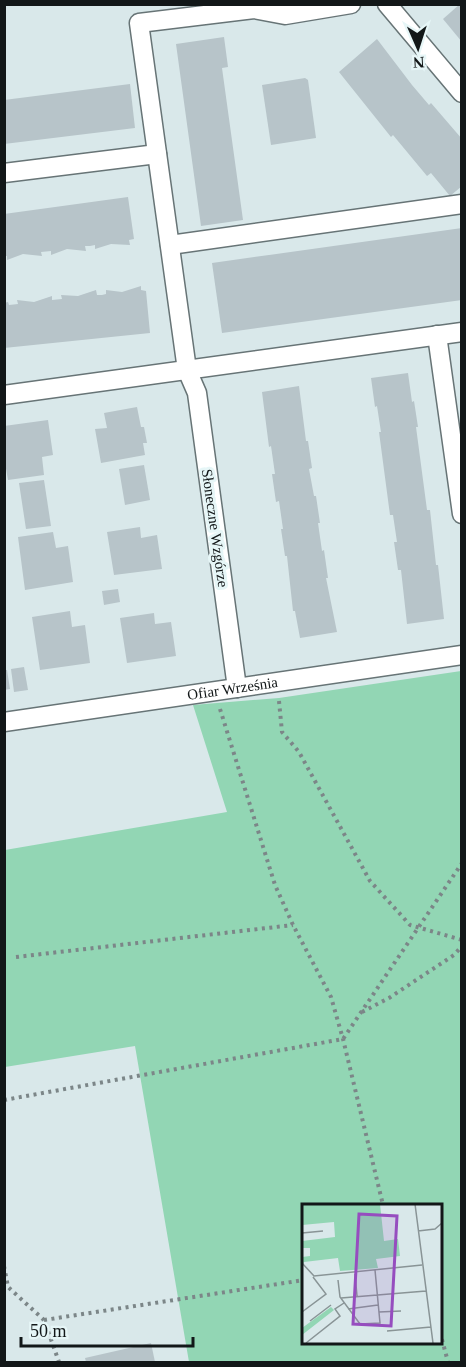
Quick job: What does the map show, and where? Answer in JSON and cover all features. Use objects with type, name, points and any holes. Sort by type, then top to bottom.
[{"type":"street","name":"Słoneczne Wzgórze","points":[[237,688],[197,393],[187,370],[139,23],[254,9],[285,15],[351,4]]},
{"type":"street","points":[[387,4],[462,93]]},
{"type":"street","points":[[4,173],[158,154]]},
{"type":"street","points":[[170,245],[462,204]]},
{"type":"street","points":[[4,395],[462,332]]},
{"type":"street","points":[[436,335],[462,514]]},
{"type":"street","name":"Ofiar Września","points":[[4,722],[462,655]]},
{"type":"path","points":[[287,681],[279,698],[282,732],[299,752],[370,881],[410,925],[462,940]]},
{"type":"path","points":[[215,692],[275,885],[293,926],[331,997],[383,1204]]},
{"type":"path","points":[[4,1100],[343,1039],[462,863]]},
{"type":"path","points":[[16,957],[293,926]]},
{"type":"path","points":[[360,1013],[399,992],[454,955],[462,946]]},
{"type":"path","points":[[4,1266],[8,1287],[44,1320],[58,1362]]},
{"type":"path","points":[[44,1320],[302,1280]]},
{"type":"path","points":[[442,1336],[448,1362]]},
{"type":"green space","points":[[461,671],[461,1362],[189,1362],[135,1046],[5,1067],[5,850],[227,812],[193,705],[279,698]]},
{"type":"building","points":[[462,4],[462,42],[443,19]]},
{"type":"building","points":[[224,37],[228,67],[222,68],[243,220],[201,226],[176,44]]},
{"type":"building","points":[[377,39],[429,105],[431,103],[462,139],[462,186],[450,196],[431,173],[427,176],[393,135],[391,137],[339,72]]},
{"type":"building","points":[[305,78],[308,80],[316,138],[271,145],[262,85]]},
{"type":"building","points":[[130,84],[135,128],[4,144],[4,100]]},
{"type":"building","points":[[128,197],[134,239],[129,240],[130,245],[111,244],[95,249],[95,245],[85,246],[86,251],[67,249],[51,255],[51,251],[41,252],[42,256],[23,254],[7,260],[7,256],[4,256],[4,214]]},
{"type":"building","points":[[462,228],[462,300],[222,333],[212,263]]},
{"type":"building","points":[[141,286],[141,290],[146,291],[150,333],[4,348],[4,303],[18,304],[17,300],[34,302],[52,296],[52,300],[62,299],[61,295],[78,296],[96,290],[97,295],[102,295],[106,294],[106,290],[122,292]]},
{"type":"building","points":[[408,373],[418,427],[416,427],[427,510],[430,510],[444,619],[407,624],[401,570],[398,570],[394,542],[397,542],[393,515],[390,515],[379,432],[381,432],[371,378]]},
{"type":"building","points":[[299,386],[312,468],[309,469],[314,496],[316,496],[322,551],[324,550],[328,578],[326,578],[337,632],[300,638],[295,611],[293,611],[279,501],[276,502],[272,474],[275,474],[262,392]]},
{"type":"building","points":[[137,407],[147,443],[143,443],[145,455],[101,463],[95,429],[107,428],[104,413]]},
{"type":"building","points":[[48,420],[53,455],[42,457],[44,475],[8,480],[4,457],[4,426]]},
{"type":"building","points":[[144,465],[150,500],[125,505],[119,469]]},
{"type":"building","points":[[44,480],[51,526],[26,529],[19,483]]},
{"type":"building","points":[[140,527],[141,538],[157,535],[162,569],[114,575],[107,532]]},
{"type":"building","points":[[53,532],[56,548],[68,546],[73,582],[25,590],[18,537]]},
{"type":"building","points":[[118,589],[120,602],[104,605],[102,591]]},
{"type":"building","points":[[70,611],[72,627],[85,625],[90,663],[40,670],[32,617]]},
{"type":"building","points":[[154,613],[155,624],[171,622],[176,656],[127,663],[120,618]]},
{"type":"building","points":[[24,667],[28,690],[14,692],[11,669]]},
{"type":"building","points":[[4,670],[7,670],[10,689],[4,690]]},
{"type":"building","points":[[151,1343],[155,1362],[86,1362],[85,1358]]}]
